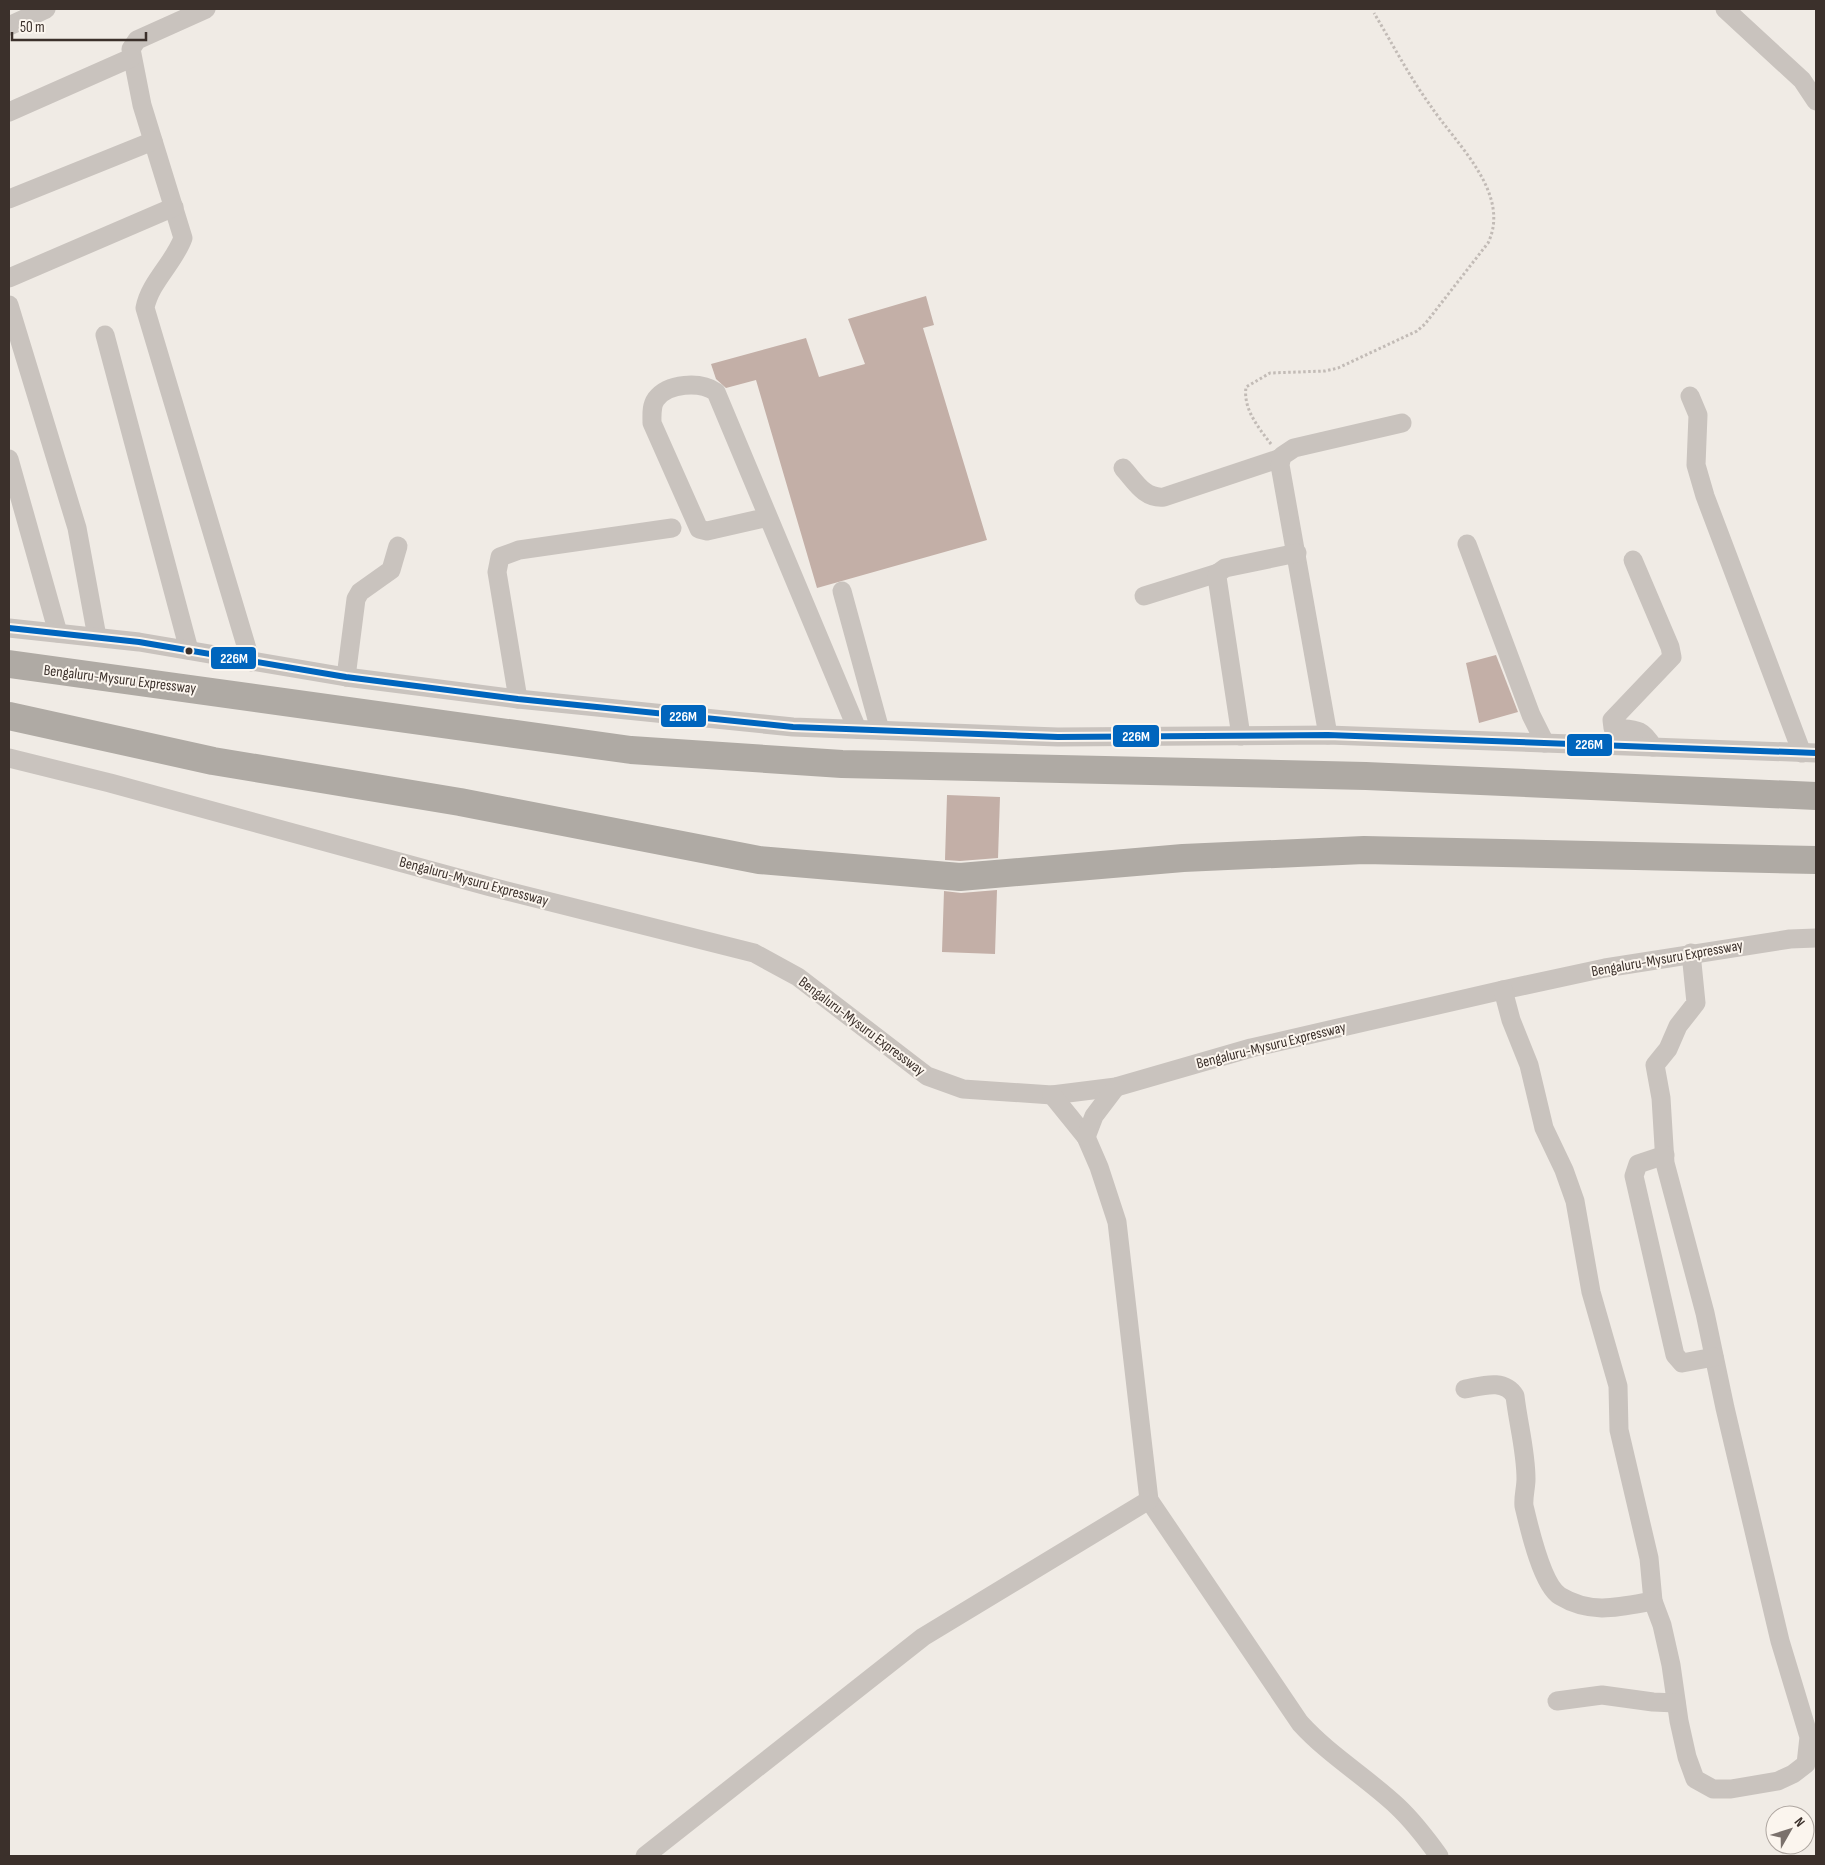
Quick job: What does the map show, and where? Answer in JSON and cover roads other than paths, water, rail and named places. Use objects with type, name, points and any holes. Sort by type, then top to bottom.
[{"type":"highway","name":"Bengaluru-Mysuru Expressway","points":[[9,664],[631,750],[842,764],[1366,776],[1816,796]]},
{"type":"highway","points":[[9,716],[213,761],[460,802],[759,860],[950,876],[1183,858],[1364,850],[1816,860]]},
{"type":"street","points":[[9,26],[46,9]]},
{"type":"street","points":[[206,9],[137,40],[131,49],[131,58],[154,142],[184,238],[176,255],[149,294],[145,308],[250,662]]},
{"type":"street","points":[[1725,9],[1802,80],[1816,101]]},
{"type":"street","points":[[9,112],[131,58]]},
{"type":"street","points":[[9,199],[154,142]]},
{"type":"street","points":[[9,278],[174,207]]},
{"type":"street","points":[[9,305],[77,528],[97,637]]},
{"type":"street","points":[[105,335],[189,650]]},
{"type":"street","points":[[768,517],[707,531],[699,529],[652,423],[652,409],[656,399],[667,390],[693,385],[707,386],[716,392],[857,729]]},
{"type":"street","points":[[9,628],[97,637],[189,650],[346,677],[518,699],[793,727],[1058,737],[1328,735],[1809,753],[1706,496],[1696,465],[1698,415],[1690,396]]},
{"type":"street","points":[[1123,468],[1146,494],[1155,498],[1164,497],[1281,458],[1294,448],[1402,423]]},
{"type":"street","points":[[1281,458],[1280,465],[1328,735]]},
{"type":"street","points":[[9,459],[58,633]]},
{"type":"street","points":[[518,699],[497,572],[500,557],[519,550],[672,528]]},
{"type":"street","points":[[1467,544],[1531,716],[1545,743]]},
{"type":"street","points":[[346,677],[356,599],[360,592],[391,570],[398,546]]},
{"type":"street","points":[[1144,596],[1218,573],[1226,568],[1296,553]]},
{"type":"street","points":[[1633,560],[1670,647],[1672,656],[1612,720],[1611,725],[1613,728],[1639,730],[1645,734],[1653,747]]},
{"type":"street","points":[[1218,573],[1217,577],[1241,736]]},
{"type":"street","points":[[842,591],[880,730]]},
{"type":"street","points":[[9,774],[16,760]]},
{"type":"street","name":"Bengaluru-Mysuru Expressway","points":[[16,760],[110,783],[490,887],[754,953],[798,977],[926,1076],[963,1089],[1052,1095],[1116,1087],[1251,1048],[1503,990],[1691,953],[1790,939],[1816,938]]},
{"type":"street","points":[[1503,990],[1511,1020],[1529,1065],[1544,1128],[1564,1170],[1575,1202],[1591,1292],[1618,1386],[1619,1430],[1649,1558],[1653,1601],[1662,1625],[1686,1756],[1695,1779],[1713,1789],[1756,1786],[1778,1781],[1794,1774],[1806,1764],[1809,1754],[1809,1737],[1780,1641],[1705,1313],[1675,1203],[1665,1155],[1661,1098],[1655,1065],[1668,1049],[1678,1026],[1696,1003],[1691,953]]},
{"type":"street","points":[[1086,1137],[1094,1116],[1116,1087]]},
{"type":"street","points":[[1052,1095],[1086,1137],[1099,1167],[1117,1222],[1149,1500],[1300,1723],[1313,1737],[1396,1806],[1414,1824],[1439,1856]]},
{"type":"street","points":[[1665,1155],[1638,1164],[1634,1176],[1675,1356],[1682,1363],[1714,1357]]},
{"type":"street","points":[[1464,1389],[1489,1384],[1504,1386],[1516,1396],[1526,1479],[1524,1504],[1541,1568],[1549,1585],[1559,1596],[1593,1609],[1607,1610],[1653,1601]]},
{"type":"street","points":[[644,1856],[923,1637],[1149,1500]]},
{"type":"street","points":[[1557,1701],[1602,1695],[1676,1703]]}]
